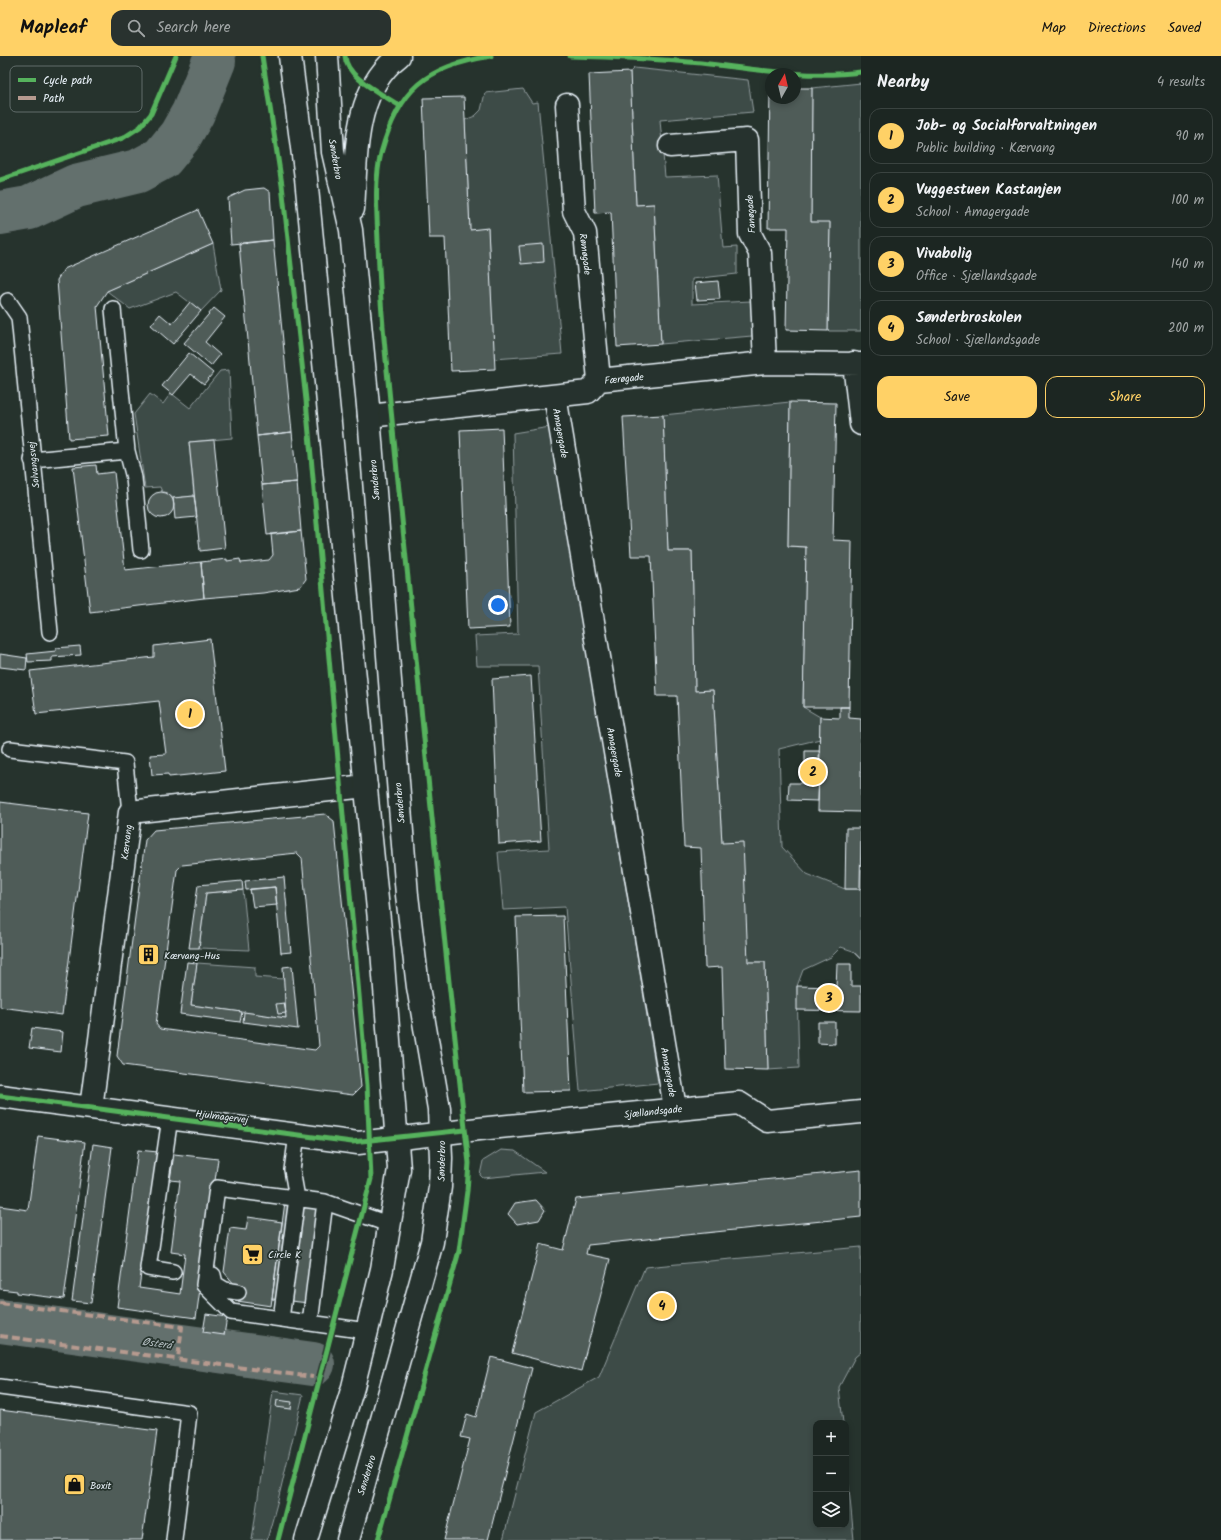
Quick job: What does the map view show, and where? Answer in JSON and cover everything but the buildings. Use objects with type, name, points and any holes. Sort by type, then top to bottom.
[{"type":"street","points":[[290,56],[306,178],[366,786],[399,1169],[391,1225],[353,1387],[306,1540]]},
{"type":"street","name":"Sønderbro","points":[[327,56],[333,152],[351,230],[369,416],[407,895],[418,987],[436,1084],[441,1133],[440,1188],[432,1242],[348,1540]]},
{"type":"street","points":[[351,230],[361,116],[372,88],[383,71],[399,56]]},
{"type":"street","name":"Rømøgade","points":[[566,105],[574,211],[585,232],[599,380]]},
{"type":"street","name":"Fanøgade","points":[[670,146],[747,140],[750,234],[760,253],[765,363]]},
{"type":"street","name":"Færøgade","points":[[369,416],[588,392],[599,380],[765,363],[858,364]]},
{"type":"street","points":[[858,364],[861,424]]},
{"type":"street","name":"Amagergade","points":[[555,396],[675,1108]]},
{"type":"street","name":"Kærvang","points":[[91,1108],[130,812],[366,786]]},
{"type":"street","name":"Hjulmagervej","points":[[0,1096],[358,1143],[441,1133]]},
{"type":"street","name":"Sjællandsgade","points":[[441,1133],[675,1108],[739,1103],[767,1121],[861,1112]]},
{"type":"street","points":[[312,1540],[317,1503]]},
{"type":"lane","name":"Solvangsvej","points":[[8,301],[19,316],[50,632]]},
{"type":"lane","points":[[113,309],[126,451],[134,478],[141,550]]},
{"type":"lane","points":[[32,460],[126,451]]},
{"type":"lane","points":[[10,749],[125,763],[130,812]]},
{"type":"lane","points":[[170,1118],[148,1268],[173,1272]]},
{"type":"lane","points":[[282,1319],[278,1297],[297,1198],[292,1170],[297,1135]]},
{"type":"lane","points":[[367,1331],[232,1312],[204,1285],[217,1188],[326,1202],[391,1225]]},
{"type":"lane","points":[[224,1189],[213,1279],[215,1284],[221,1288],[238,1292]]},
{"type":"lane","points":[[310,1323],[326,1202]]},
{"type":"lane","points":[[0,1387],[189,1413],[174,1540]]},
{"type":"shaded area","points":[[634,68],[748,80],[753,112],[660,120],[665,177],[717,175],[723,248],[737,247],[737,274],[692,279],[692,304],[751,301],[752,336],[661,344],[654,204],[636,205],[630,72]]},
{"type":"shaded area","points":[[861,83],[861,331],[828,331],[830,223],[811,222],[812,88]]},
{"type":"shaded area","points":[[523,89],[532,103],[538,102],[562,354],[494,359],[488,229],[470,230],[465,120],[475,116],[481,110],[485,93]]},
{"type":"shaded area","points":[[213,244],[221,290],[201,311],[176,292],[130,309],[107,291]]},
{"type":"shaded area","points":[[229,370],[232,438],[189,442],[194,496],[173,498],[165,492],[162,492],[160,487],[145,488],[134,414],[150,394],[163,404],[171,393],[190,408],[220,371]]},
{"type":"shaded area","points":[[790,402],[788,546],[806,547],[803,707],[820,717],[820,739],[779,749],[782,847],[807,874],[845,889],[860,889],[861,869],[861,959],[853,951],[841,947],[831,957],[803,970],[797,986],[799,1068],[768,1070],[765,962],[748,962],[722,843],[713,690],[695,691],[692,551],[668,551],[663,415]]},
{"type":"shaded area","points":[[550,427],[658,1083],[580,1091],[565,907],[503,910],[498,852],[549,849],[538,666],[477,666],[475,636],[518,634],[513,433]]},
{"type":"shaded area","points":[[243,890],[249,950],[199,948],[206,893]]},
{"type":"shaded area","points":[[197,963],[255,967],[255,977],[284,979],[286,1018],[191,1005]]},
{"type":"shaded area","points":[[501,1150],[515,1151],[545,1172],[483,1178],[480,1175],[483,1161]]},
{"type":"shaded area","points":[[861,1247],[861,1352],[855,1357],[839,1387],[843,1420],[813,1420],[813,1528],[849,1528],[849,1489],[854,1540],[503,1540],[536,1412],[599,1377],[645,1267]]},
{"type":"shaded area","points":[[273,1391],[303,1395],[267,1540],[252,1540]]},
{"type":"waterway","points":[[0,213],[29,208],[76,186],[138,171],[162,158],[180,136],[193,113],[214,61]]},
{"type":"waterway","name":"Østerå","points":[[0,1321],[313,1364]]},
{"type":"marked path","points":[[0,1303],[182,1327],[178,1358]]},
{"type":"marked path","points":[[0,1336],[313,1377]]},
{"type":"cycle path","points":[[0,180],[123,138],[140,127],[151,114],[176,56]]},
{"type":"cycle path","points":[[262,56],[282,185],[306,400],[367,1085],[371,1179],[278,1540]]},
{"type":"cycle path","points":[[345,56],[347,64],[358,78],[366,85],[400,106]]},
{"type":"cycle path","points":[[378,1540],[459,1251],[469,1163],[441,904],[386,356],[379,270],[377,175],[381,153],[388,131],[397,112],[418,84],[432,74],[449,67],[491,56]]},
{"type":"cycle path","points":[[570,56],[636,58],[701,63],[801,74],[841,74],[861,72]]},
{"type":"cycle path","points":[[0,1096],[352,1142],[465,1130]]},
{"type":"place","name":"Job- og Socialforvaltningen","points":[[190,714]]},
{"type":"place","name":"Vuggestuen Kastanjen","points":[[813,772]]},
{"type":"place","name":"Kærvang-Hus","points":[[148,955]]},
{"type":"place","name":"Vivabolig","points":[[829,998]]},
{"type":"place","name":"Circle K","points":[[252,1254]]},
{"type":"place","name":"Sønderbroskolen","points":[[662,1306]]},
{"type":"place","name":"Boxit","points":[[75,1485]]}]
